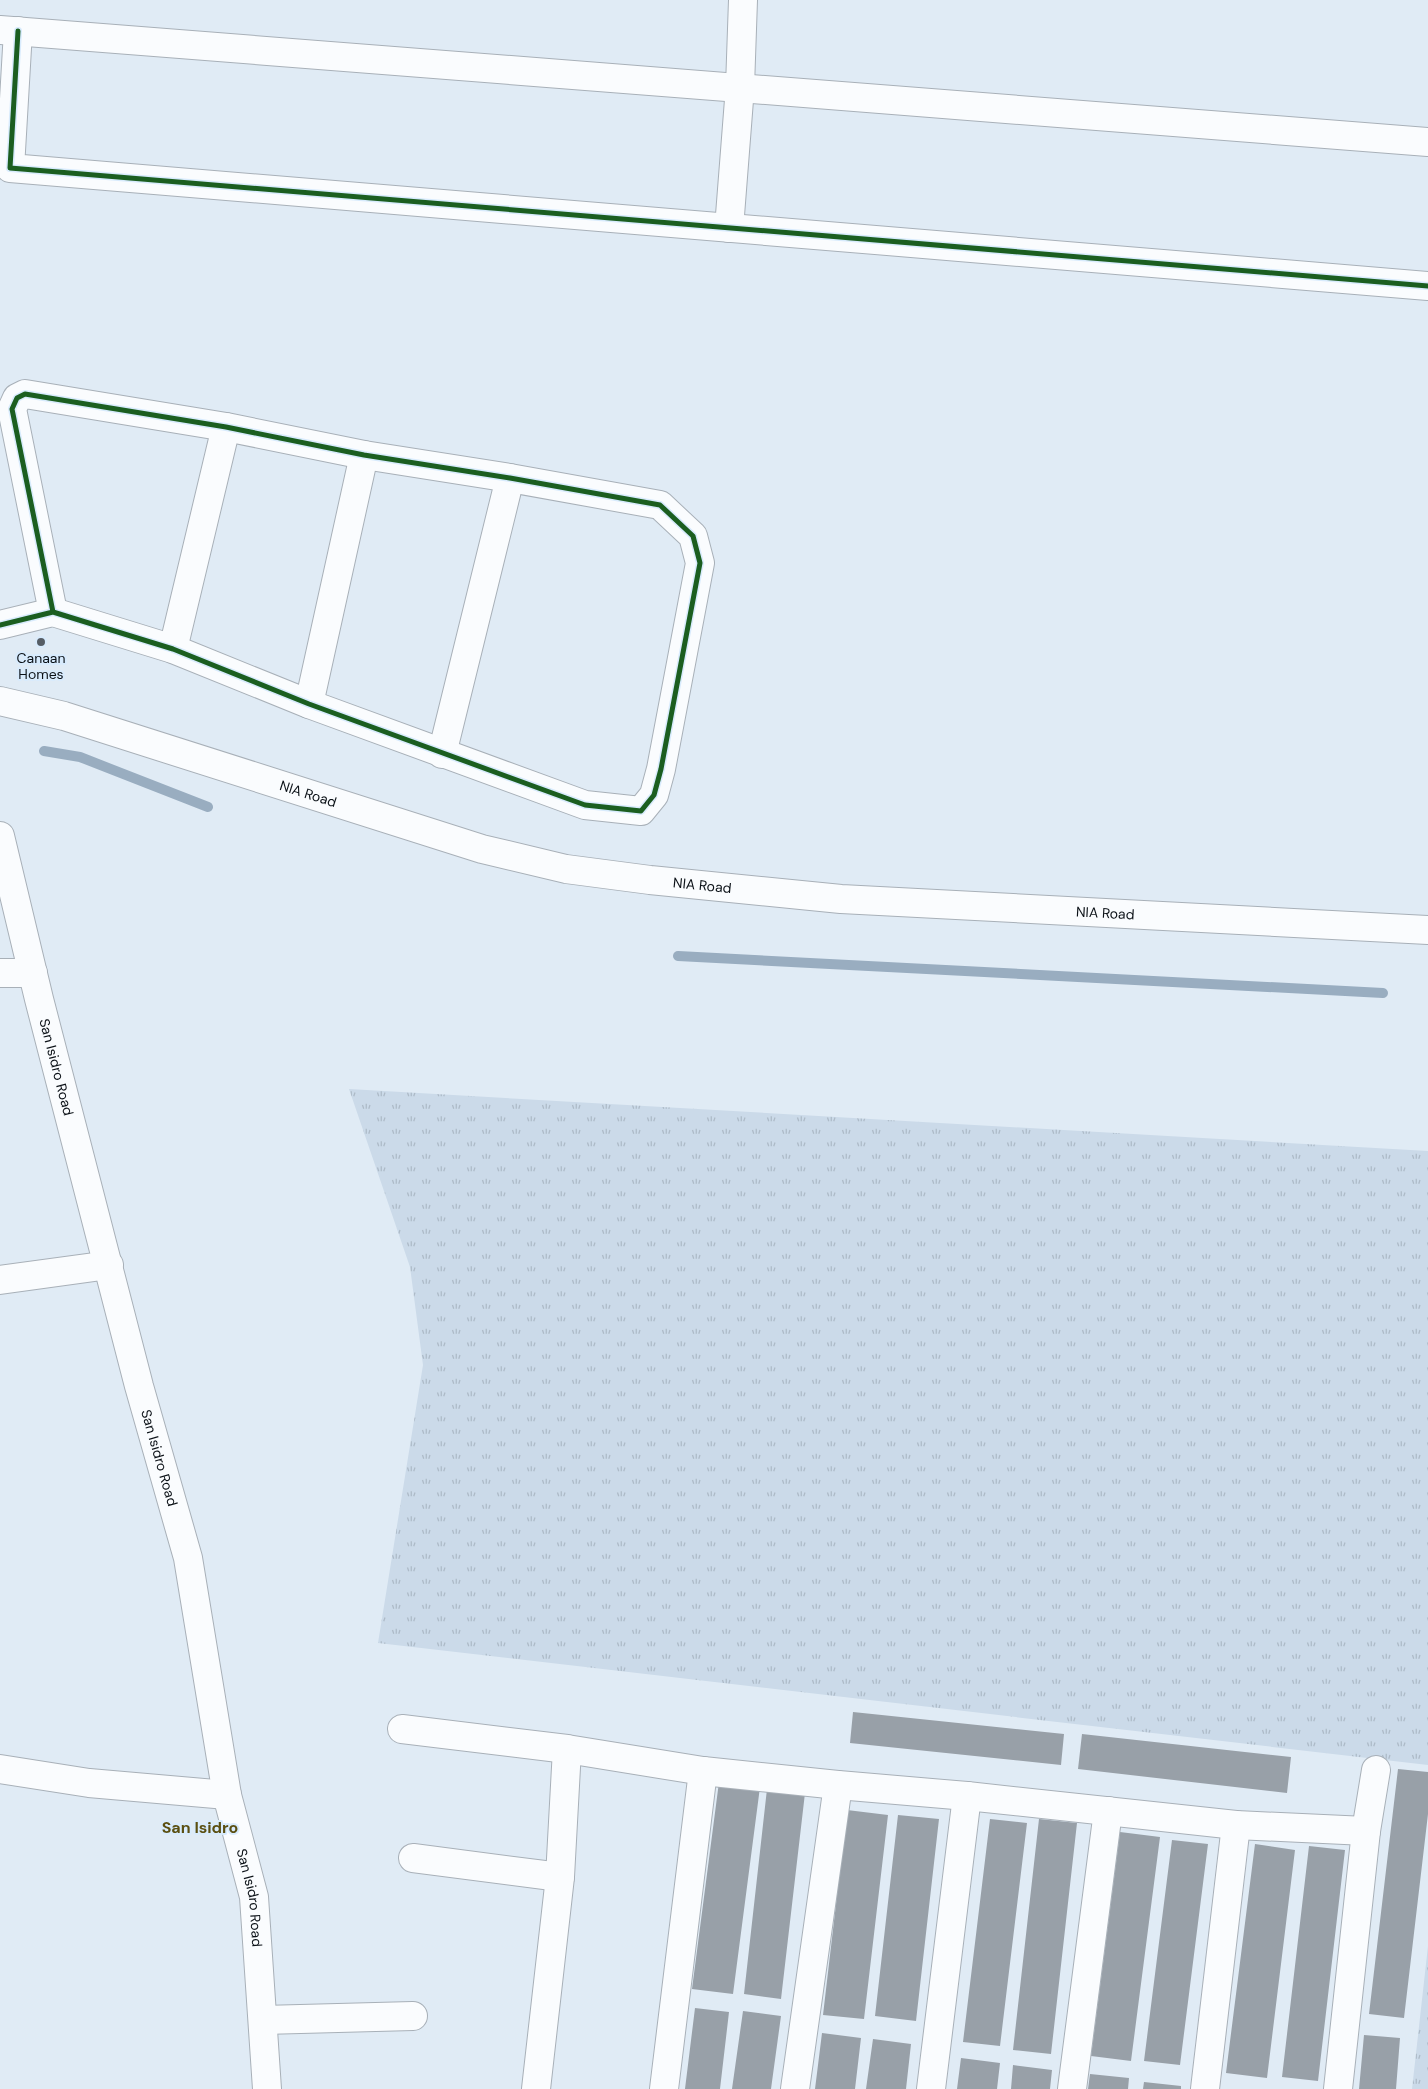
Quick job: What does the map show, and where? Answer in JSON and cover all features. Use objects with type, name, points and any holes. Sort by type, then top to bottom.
[{"type":"street","points":[[728,228],[740,87],[743,0]]},
{"type":"street","points":[[1428,142],[9,31],[10,168],[1428,286]]},
{"type":"street","points":[[0,625],[53,612],[173,649],[309,704],[585,805],[641,811],[654,795],[661,769],[700,563],[693,536],[660,505],[510,478],[364,455],[226,427],[25,394],[17,398],[12,409],[53,612]]},
{"type":"street","points":[[173,649],[226,427]]},
{"type":"street","points":[[309,704],[364,455]]},
{"type":"street","points":[[442,754],[510,478]]},
{"type":"street","name":"NIA Road","points":[[0,701],[64,716],[482,850],[566,869],[650,880],[841,899],[1428,930]]},
{"type":"street","name":"San Isidro Road","points":[[0,836],[33,974],[139,1386],[188,1558],[227,1795],[254,1897],[268,2089]]},
{"type":"street","points":[[0,973],[33,974]]},
{"type":"street","points":[[0,1280],[109,1264]]},
{"type":"street","points":[[402,1729],[567,1749],[702,1771],[967,1796],[1236,1825],[1366,1830]]},
{"type":"street","points":[[536,2089],[560,1877],[567,1749]]},
{"type":"street","points":[[0,1769],[89,1783],[227,1795]]},
{"type":"street","points":[[1338,2089],[1366,1830],[1376,1770]]},
{"type":"street","points":[[664,2089],[702,1771]]},
{"type":"street","points":[[795,2089],[838,1785]]},
{"type":"street","points":[[931,2089],[967,1796]]},
{"type":"street","points":[[1072,2089],[1108,1812]]},
{"type":"street","points":[[1205,2089],[1236,1825]]},
{"type":"street","points":[[413,1858],[560,1877]]},
{"type":"street","points":[[263,2020],[413,2016]]},
{"type":"green space","points":[[349,1089],[1428,1151],[1428,1765],[378,1643],[423,1365],[410,1267]]},
{"type":"green space","points":[[1428,1946],[1428,2089],[1412,2089]]},
{"type":"building","points":[[853,1712],[1064,1734],[1061,1765],[850,1743]]},
{"type":"building","points":[[1082,1734],[1291,1757],[1287,1793],[1078,1769]]},
{"type":"building","points":[[1398,1769],[1428,1772],[1428,1814],[1404,2018],[1369,2014]]},
{"type":"building","points":[[719,1782],[760,1787],[733,1994],[692,1989]]},
{"type":"building","points":[[767,1789],[805,1793],[781,1999],[744,1994]]},
{"type":"building","points":[[847,1810],[888,1815],[864,2019],[823,2015]]},
{"type":"building","points":[[898,1815],[939,1819],[916,2021],[875,2016]]},
{"type":"building","points":[[990,1819],[1027,1823],[1000,2046],[963,2042]]},
{"type":"building","points":[[1039,1819],[1077,1823],[1051,2054],[1013,2050]]},
{"type":"building","points":[[1120,1832],[1160,1837],[1131,2061],[1091,2056]]},
{"type":"building","points":[[1172,1840],[1208,1844],[1180,2065],[1144,2061]]},
{"type":"building","points":[[1255,1844],[1295,1850],[1267,2078],[1226,2073]]},
{"type":"building","points":[[1309,1846],[1345,1850],[1318,2081],[1282,2077]]},
{"type":"building","points":[[695,2008],[729,2012],[720,2089],[685,2089]]},
{"type":"building","points":[[743,2011],[781,2016],[771,2089],[732,2089]]},
{"type":"building","points":[[822,2033],[861,2038],[855,2089],[815,2089]]},
{"type":"building","points":[[1364,2035],[1400,2038],[1396,2089],[1359,2089]]},
{"type":"building","points":[[873,2039],[911,2044],[906,2089],[866,2089]]},
{"type":"building","points":[[961,2058],[1000,2063],[997,2089],[957,2089]]},
{"type":"building","points":[[1013,2065],[1052,2070],[1050,2089],[1011,2089]]},
{"type":"building","points":[[1090,2074],[1129,2078],[1128,2089],[1088,2089]]},
{"type":"building","points":[[1144,2082],[1181,2086],[1181,2089],[1143,2089]]},
{"type":"waterway","points":[[44,751],[80,757],[208,807]]},
{"type":"waterway","points":[[678,956],[1383,993]]},
{"type":"cycle path","points":[[18,31],[10,168],[1428,286]]},
{"type":"cycle path","points":[[0,625],[53,612],[12,409],[17,398],[25,394],[226,427],[364,455],[510,478],[660,505],[693,536],[700,563],[661,769],[654,795],[641,811],[585,805],[309,704],[173,649],[53,612]]},
{"type":"place","name":"Canaan Homes","points":[[41,642]]},
{"type":"district","name":"San Isidro","points":[[200,1827]]}]
